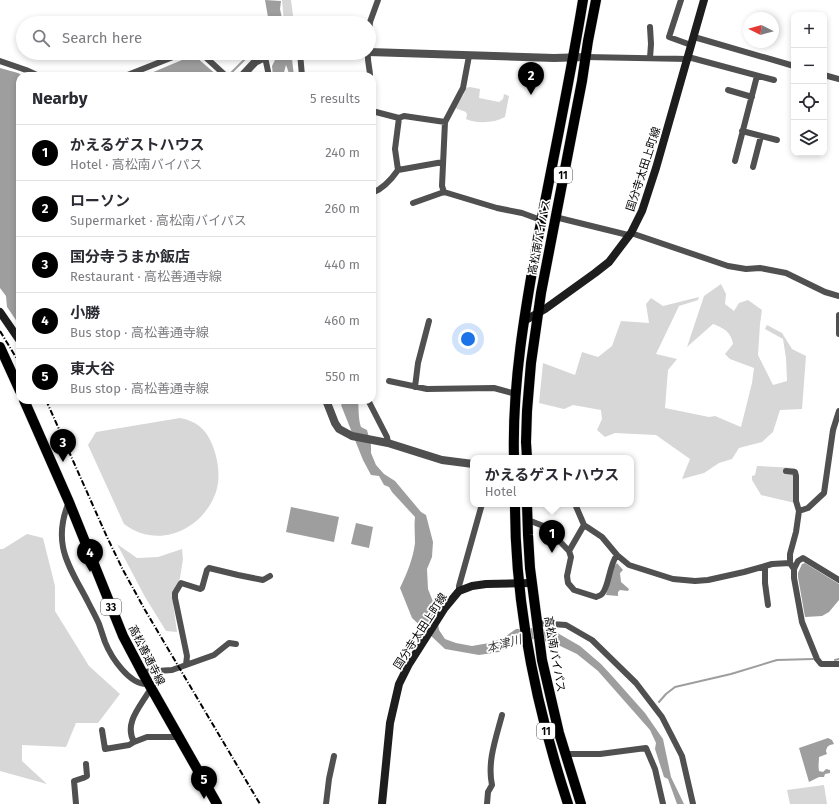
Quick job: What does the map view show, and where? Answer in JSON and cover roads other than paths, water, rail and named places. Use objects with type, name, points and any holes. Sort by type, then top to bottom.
[{"type":"main road","name":"高松南バイパス","points":[[514,455],[516,394],[524,321],[541,220],[584,0]]},
{"type":"main road","name":"高松南バイパス","points":[[527,455],[527,411],[531,363],[544,270],[582,81],[596,0]]},
{"type":"main road","name":"国分寺太田上町線","points":[[524,321],[538,314],[609,262],[629,234],[642,211],[656,168],[704,0]]},
{"type":"main road","points":[[0,312],[16,335]]},
{"type":"main road","points":[[0,347],[16,382]]},
{"type":"main road","name":"高松善通寺線","points":[[26,404],[69,502],[123,636],[150,687],[217,804]]},
{"type":"main road","name":"11","points":[[515,507],[519,584],[530,656],[538,698],[568,804]]},
{"type":"main road","name":"高松南バイパス","points":[[528,507],[528,535],[532,583],[542,660],[559,733],[581,804]]},
{"type":"main road","name":"国分寺太田上町線","points":[[382,804],[390,723],[399,684],[409,664],[444,609],[459,591],[472,586],[486,584],[532,583]]},
{"type":"street","points":[[372,16],[378,0]]},
{"type":"street","points":[[681,0],[669,37],[693,41],[791,65]]},
{"type":"street","points":[[650,27],[652,44],[650,58]]},
{"type":"street","points":[[376,53],[469,56],[688,58],[774,80]]},
{"type":"street","points":[[444,192],[442,186],[442,162],[445,122],[463,88],[469,56]]},
{"type":"street","points":[[135,72],[165,60]]},
{"type":"street","points":[[209,60],[222,72]]},
{"type":"street","points":[[246,72],[259,60]]},
{"type":"street","points":[[269,60],[269,72]]},
{"type":"street","points":[[301,60],[302,72]]},
{"type":"street","points":[[367,60],[370,72]]},
{"type":"street","points":[[0,61],[30,72]]},
{"type":"street","points":[[735,161],[757,76]]},
{"type":"street","points":[[827,76],[839,79]]},
{"type":"street","points":[[728,90],[752,97]]},
{"type":"street","points":[[376,112],[399,118],[404,116],[445,122]]},
{"type":"street","points":[[376,192],[392,179],[398,170],[395,149],[399,118]]},
{"type":"street","points":[[742,131],[777,140]]},
{"type":"street","points":[[753,167],[761,136]]},
{"type":"street","points":[[398,170],[442,162]]},
{"type":"street","points":[[413,204],[444,192],[497,208],[522,213],[541,220]]},
{"type":"street","points":[[555,217],[629,234],[728,266],[746,269],[760,268],[786,273],[825,292],[839,296]]},
{"type":"street","points":[[839,316],[839,334]]},
{"type":"street","points":[[415,387],[418,363],[429,321]]},
{"type":"street","points":[[389,380],[427,389],[494,388],[516,394]]},
{"type":"street","points":[[328,404],[339,429],[352,436],[385,442],[442,460],[470,464]]},
{"type":"street","points":[[370,404],[387,437],[385,442]]},
{"type":"street","points":[[799,511],[808,508],[824,492],[832,437],[839,411]]},
{"type":"street","points":[[832,437],[839,438]]},
{"type":"street","points":[[786,471],[794,472],[796,476],[796,501],[799,511],[796,532],[790,554],[790,563],[794,569]]},
{"type":"street","points":[[69,502],[64,514],[61,537],[67,560],[114,659],[130,677],[138,683],[150,687],[130,724],[130,736],[134,742]]},
{"type":"street","points":[[459,591],[459,586],[481,507]]},
{"type":"street","points":[[576,507],[584,525],[602,537],[617,555],[629,565],[673,579],[708,580],[772,564],[790,563]]},
{"type":"street","points":[[528,520],[546,527],[569,551],[571,558],[567,576],[568,583],[574,590],[596,597],[602,594],[613,560],[617,555]]},
{"type":"street","points":[[569,551],[584,525]]},
{"type":"street","points":[[839,580],[803,558],[798,562],[794,569],[794,578],[802,622],[816,659],[821,664],[839,664]]},
{"type":"street","points":[[765,566],[765,583],[768,605]]},
{"type":"street","points":[[186,665],[187,656],[175,598],[175,593],[181,583],[200,589],[202,588],[207,570],[209,568],[238,576],[263,580],[270,576]]},
{"type":"street","points":[[537,623],[566,625],[592,640],[636,683],[662,717],[682,756],[693,804]]},
{"type":"street","points":[[142,672],[172,670],[214,655],[229,643],[236,644]]},
{"type":"street","points":[[487,804],[488,792],[492,785],[493,744],[502,715]]},
{"type":"street","points":[[102,730],[105,749],[121,748],[148,737],[179,737]]},
{"type":"street","points":[[565,754],[600,754],[646,748],[655,769],[663,804]]},
{"type":"street","points":[[326,804],[329,778],[334,756]]},
{"type":"street","points":[[76,804],[74,781],[87,776],[86,764]]},
{"type":"water","points":[[265,0],[281,1],[280,9],[282,16],[268,16]]},
{"type":"water","points":[[182,60],[199,60],[213,72],[153,72]]},
{"type":"water","points":[[275,60],[292,60],[294,72],[289,72],[286,65],[284,72],[273,72],[272,66]]},
{"type":"water","points":[[0,68],[16,72],[16,320],[7,307],[6,296],[0,288]]},
{"type":"water","name":"本津川","points":[[358,404],[360,424],[361,427],[367,430],[371,445],[371,453],[376,465],[384,474],[395,481],[421,512],[426,515],[433,542],[432,557],[427,569],[428,589],[436,609],[439,630],[445,639],[472,646],[489,643],[503,638],[516,629],[534,628],[554,631],[580,646],[601,664],[613,677],[645,713],[663,739],[671,777],[684,804],[677,804],[668,779],[664,777],[655,749],[656,743],[650,730],[598,671],[577,654],[556,644],[536,639],[517,640],[499,652],[479,655],[445,649],[412,618],[400,588],[413,555],[415,543],[415,517],[389,487],[384,485],[379,476],[371,475],[363,460],[341,405]]},
{"type":"water","points":[[291,507],[339,517],[334,542],[286,532]]},
{"type":"water","points":[[356,523],[373,527],[369,548],[351,544]]},
{"type":"water","points":[[617,563],[623,570],[620,573],[621,582],[629,589],[628,591],[620,590],[618,592],[618,596],[606,595],[614,567]]},
{"type":"water","points":[[805,563],[839,584],[839,600],[829,612],[822,616],[805,617],[798,573],[802,564]]},
{"type":"water","points":[[828,738],[832,740],[834,744],[828,747],[826,751],[827,754],[819,757],[819,771],[823,772],[826,769],[830,770],[830,773],[825,774],[824,777],[819,777],[809,782],[799,748]]},
{"type":"waterway","points":[[232,72],[244,60]]},
{"type":"waterway","points":[[659,702],[675,687],[731,674],[777,660],[813,659]]},
{"type":"waterway","points":[[835,660],[839,659]]},
{"type":"railway","points":[[0,331],[16,357]]},
{"type":"railway","points":[[48,404],[123,570],[145,610],[260,804]]},
{"type":"place","name":"ローソン","points":[[531,95]]},
{"type":"place","name":"国分寺うまか飯店","points":[[63,462]]},
{"type":"place","name":"かえるゲストハウス","points":[[552,553]]},
{"type":"place","name":"小勝","points":[[90,572]]},
{"type":"place","name":"東大谷","points":[[204,799]]}]
